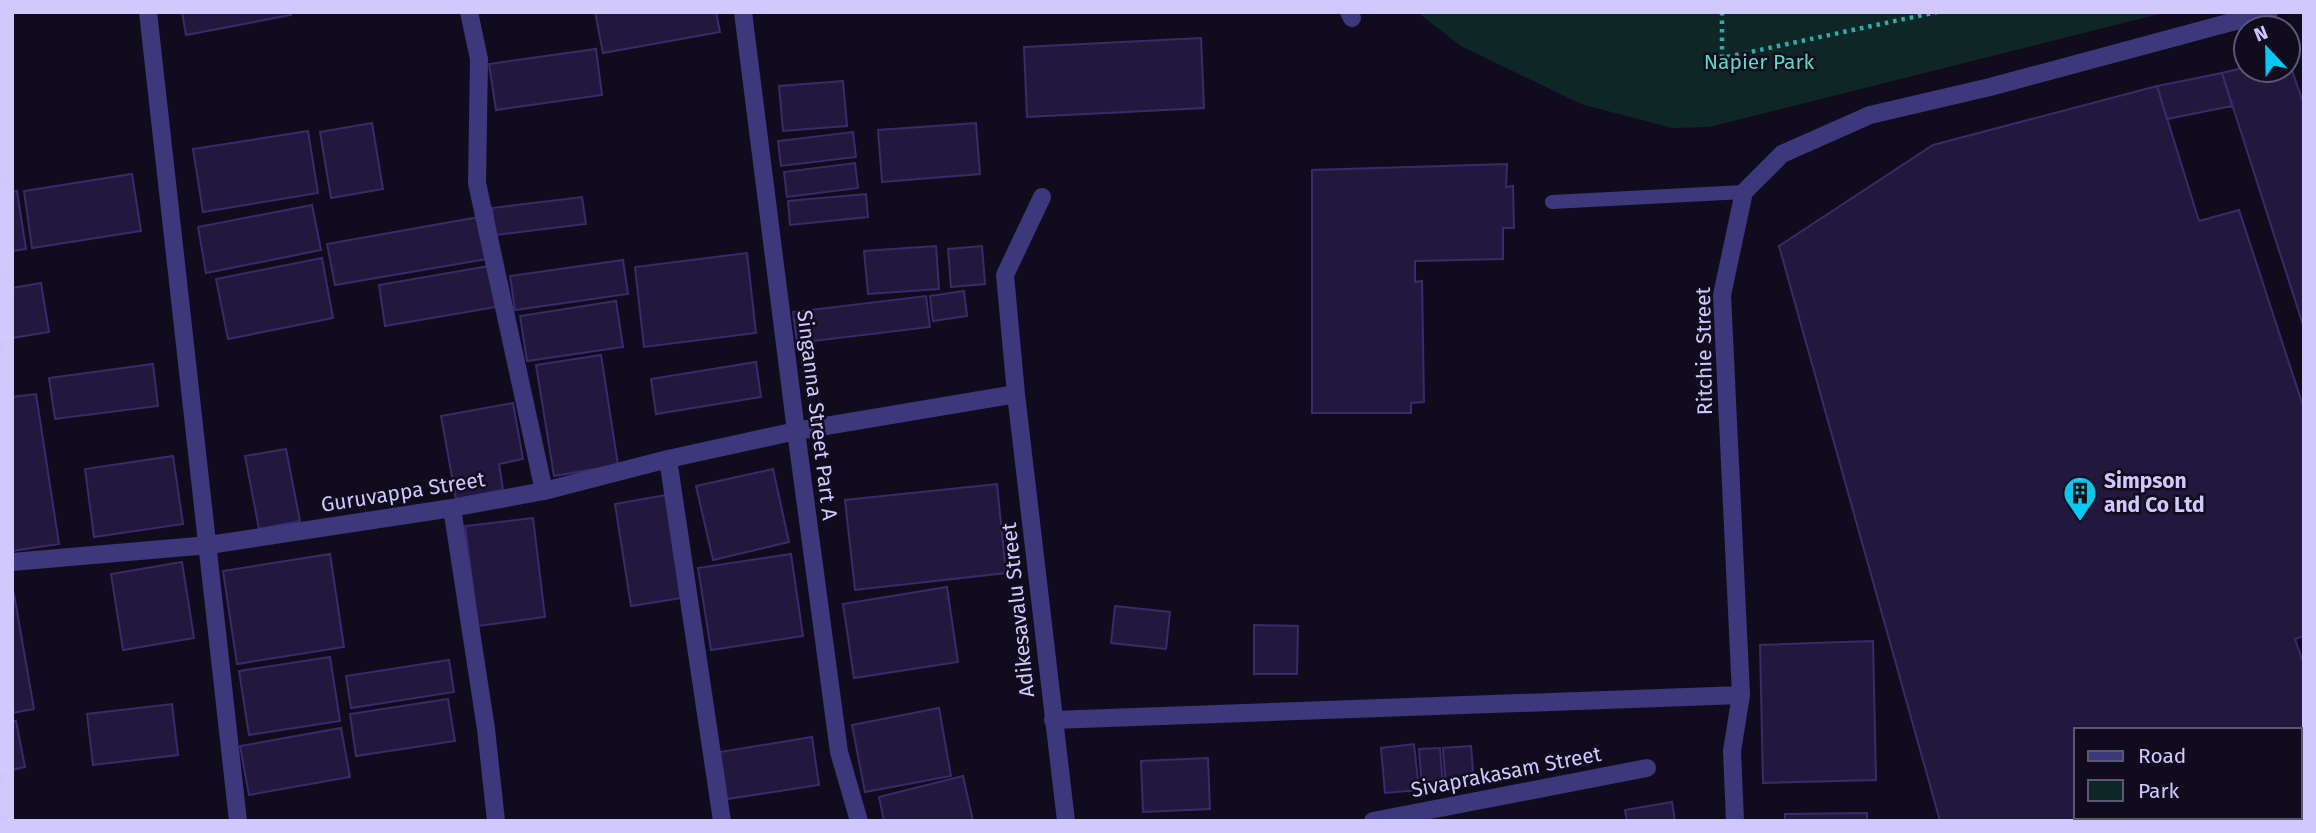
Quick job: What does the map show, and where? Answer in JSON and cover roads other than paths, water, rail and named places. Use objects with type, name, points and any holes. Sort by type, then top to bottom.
[{"type":"street","points":[[148,12],[238,821]]},
{"type":"street","points":[[469,12],[479,59],[477,183],[544,491]]},
{"type":"street","name":"Singanna Street Part A","points":[[743,12],[839,752],[859,821]]},
{"type":"street","points":[[1744,192],[1782,154],[1870,115],[1990,87],[2269,12]]},
{"type":"street","name":"Ritchie Street","points":[[1735,821],[1732,751],[1741,695],[1722,295],[1744,192]]},
{"type":"street","name":"Adikesavalu Street","points":[[1042,197],[1005,275],[1016,394],[1066,821]]},
{"type":"street","name":"Guruvappa Street","points":[[12,562],[209,545],[452,508],[544,491],[668,459],[796,431],[1016,394]]},
{"type":"street","points":[[668,459],[722,821]]},
{"type":"street","points":[[452,508],[486,729],[496,821]]},
{"type":"street","points":[[1053,720],[1741,695]]},
{"type":"street","name":"Sivaprakasam Street","points":[[1373,821],[1647,768]]},
{"type":"lane","points":[[1552,202],[1744,192]]},
{"type":"place","name":"Simpson and Co Ltd","points":[[2080,523]]},
{"type":"park label","name":"Napier Park","points":[[1759,62]]}]
